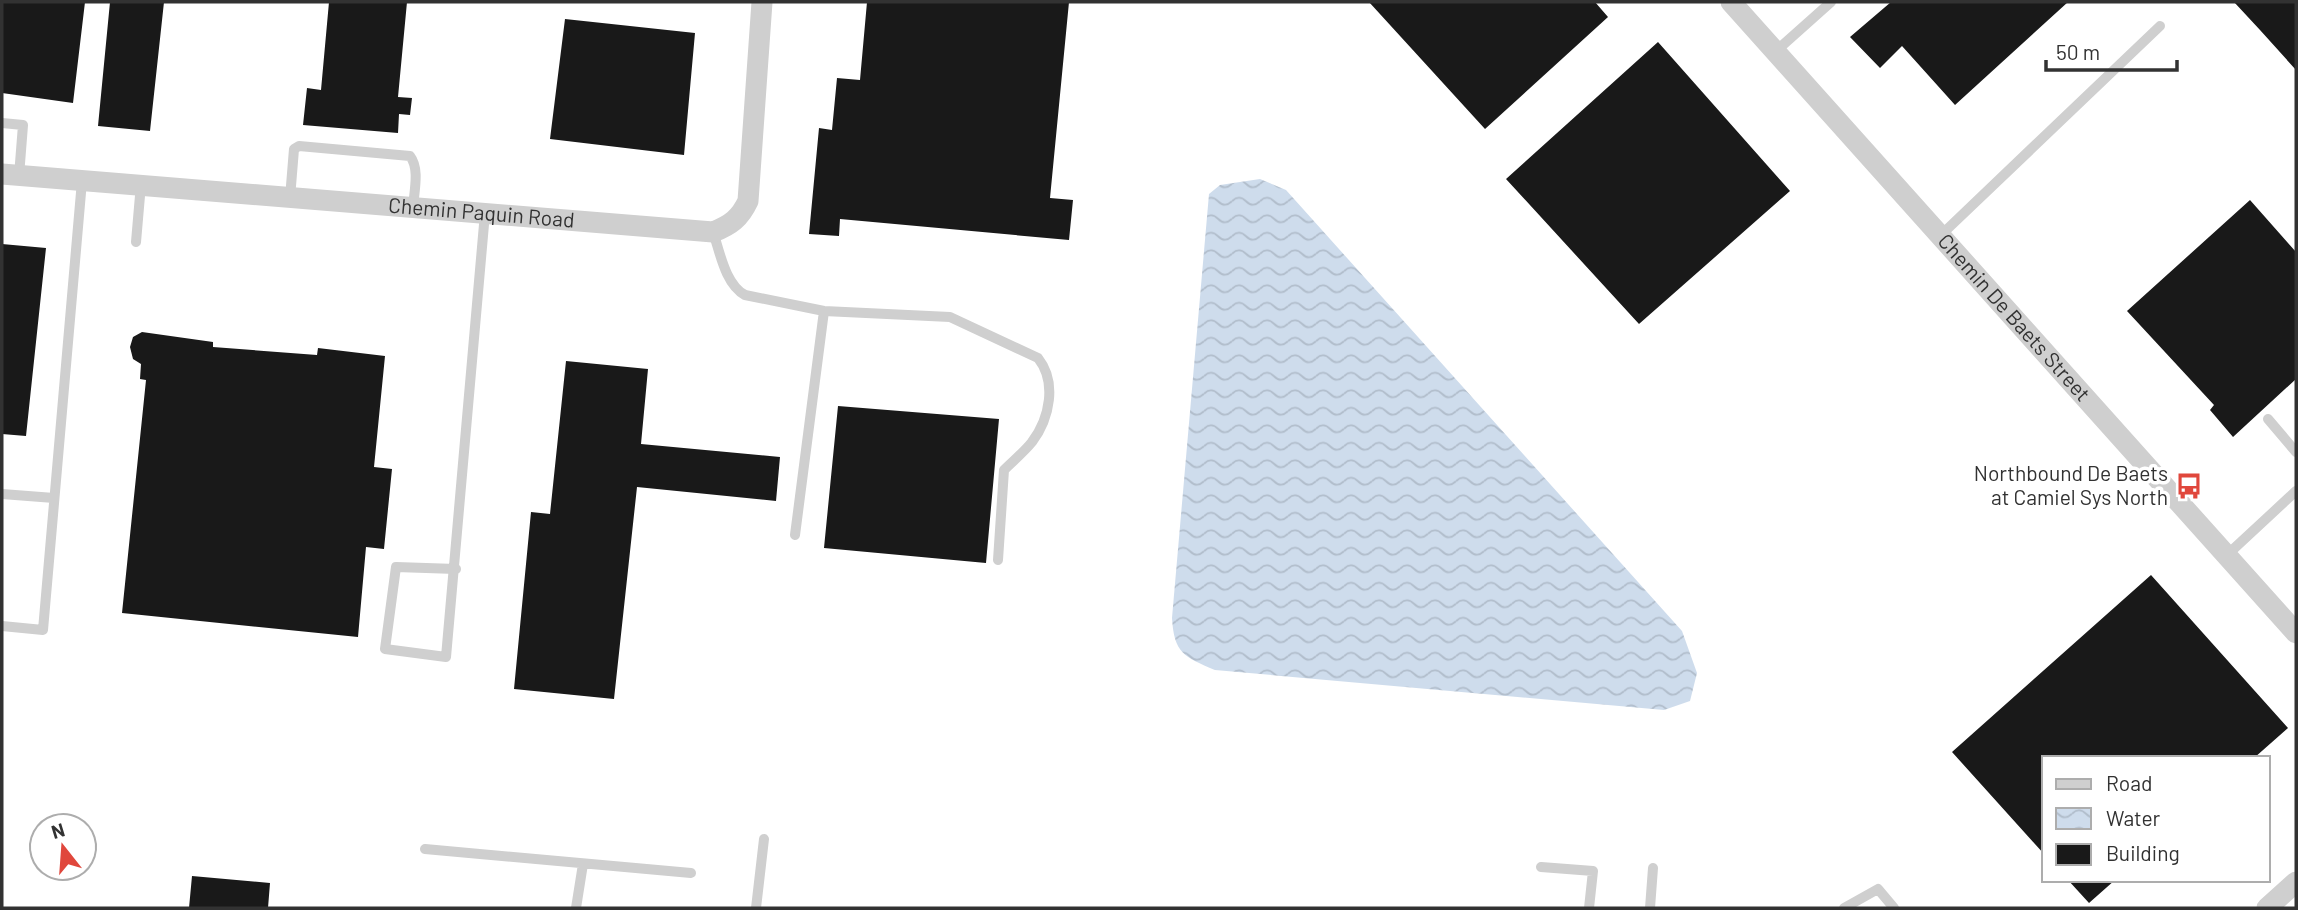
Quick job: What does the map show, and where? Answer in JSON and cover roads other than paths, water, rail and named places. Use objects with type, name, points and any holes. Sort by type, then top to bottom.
[{"type":"street","points":[[713,232],[728,226],[741,215],[748,201],[762,2]]},
{"type":"street","name":"Chemin De Baets Street","points":[[1731,2],[2296,633]]},
{"type":"street","name":"Chemin Paquin Road","points":[[11,175],[713,232]]},
{"type":"street","points":[[2267,908],[2296,882]]},
{"type":"lane","points":[[1775,51],[1831,2]]},
{"type":"lane","points":[[1940,236],[2160,26]]},
{"type":"lane","points":[[2,123],[23,125],[11,175]]},
{"type":"lane","points":[[290,198],[294,149],[299,146],[410,156],[416,170],[413,208]]},
{"type":"lane","points":[[2,626],[43,630],[82,181]]},
{"type":"lane","points":[[136,242],[141,184]]},
{"type":"lane","points":[[456,569],[396,567],[385,649],[446,657],[456,569],[485,213]]},
{"type":"lane","points":[[713,232],[736,291],[745,295],[824,311],[950,317],[1038,358],[1046,369],[1050,385],[1049,404],[1032,442],[1004,470],[998,560]]},
{"type":"lane","points":[[795,535],[824,311]]},
{"type":"lane","points":[[2268,419],[2296,452]]},
{"type":"lane","points":[[2227,555],[2296,491]]},
{"type":"lane","points":[[2,494],[54,498]]},
{"type":"lane","points":[[756,908],[764,839]]},
{"type":"lane","points":[[425,849],[691,873]]},
{"type":"lane","points":[[576,908],[583,864]]},
{"type":"lane","points":[[1541,867],[1593,871],[1589,908]]},
{"type":"lane","points":[[1650,908],[1653,868]]},
{"type":"lane","points":[[1844,908],[1878,889],[1894,908]]},
{"type":"water","points":[[1260,179],[1286,190],[1682,631],[1697,673],[1690,701],[1664,710],[1215,670],[1188,657],[1178,646],[1172,618],[1209,194],[1220,185]]},
{"type":"place","name":"Northbound De Baets at Camiel Sys North","points":[[2189,486]]}]
